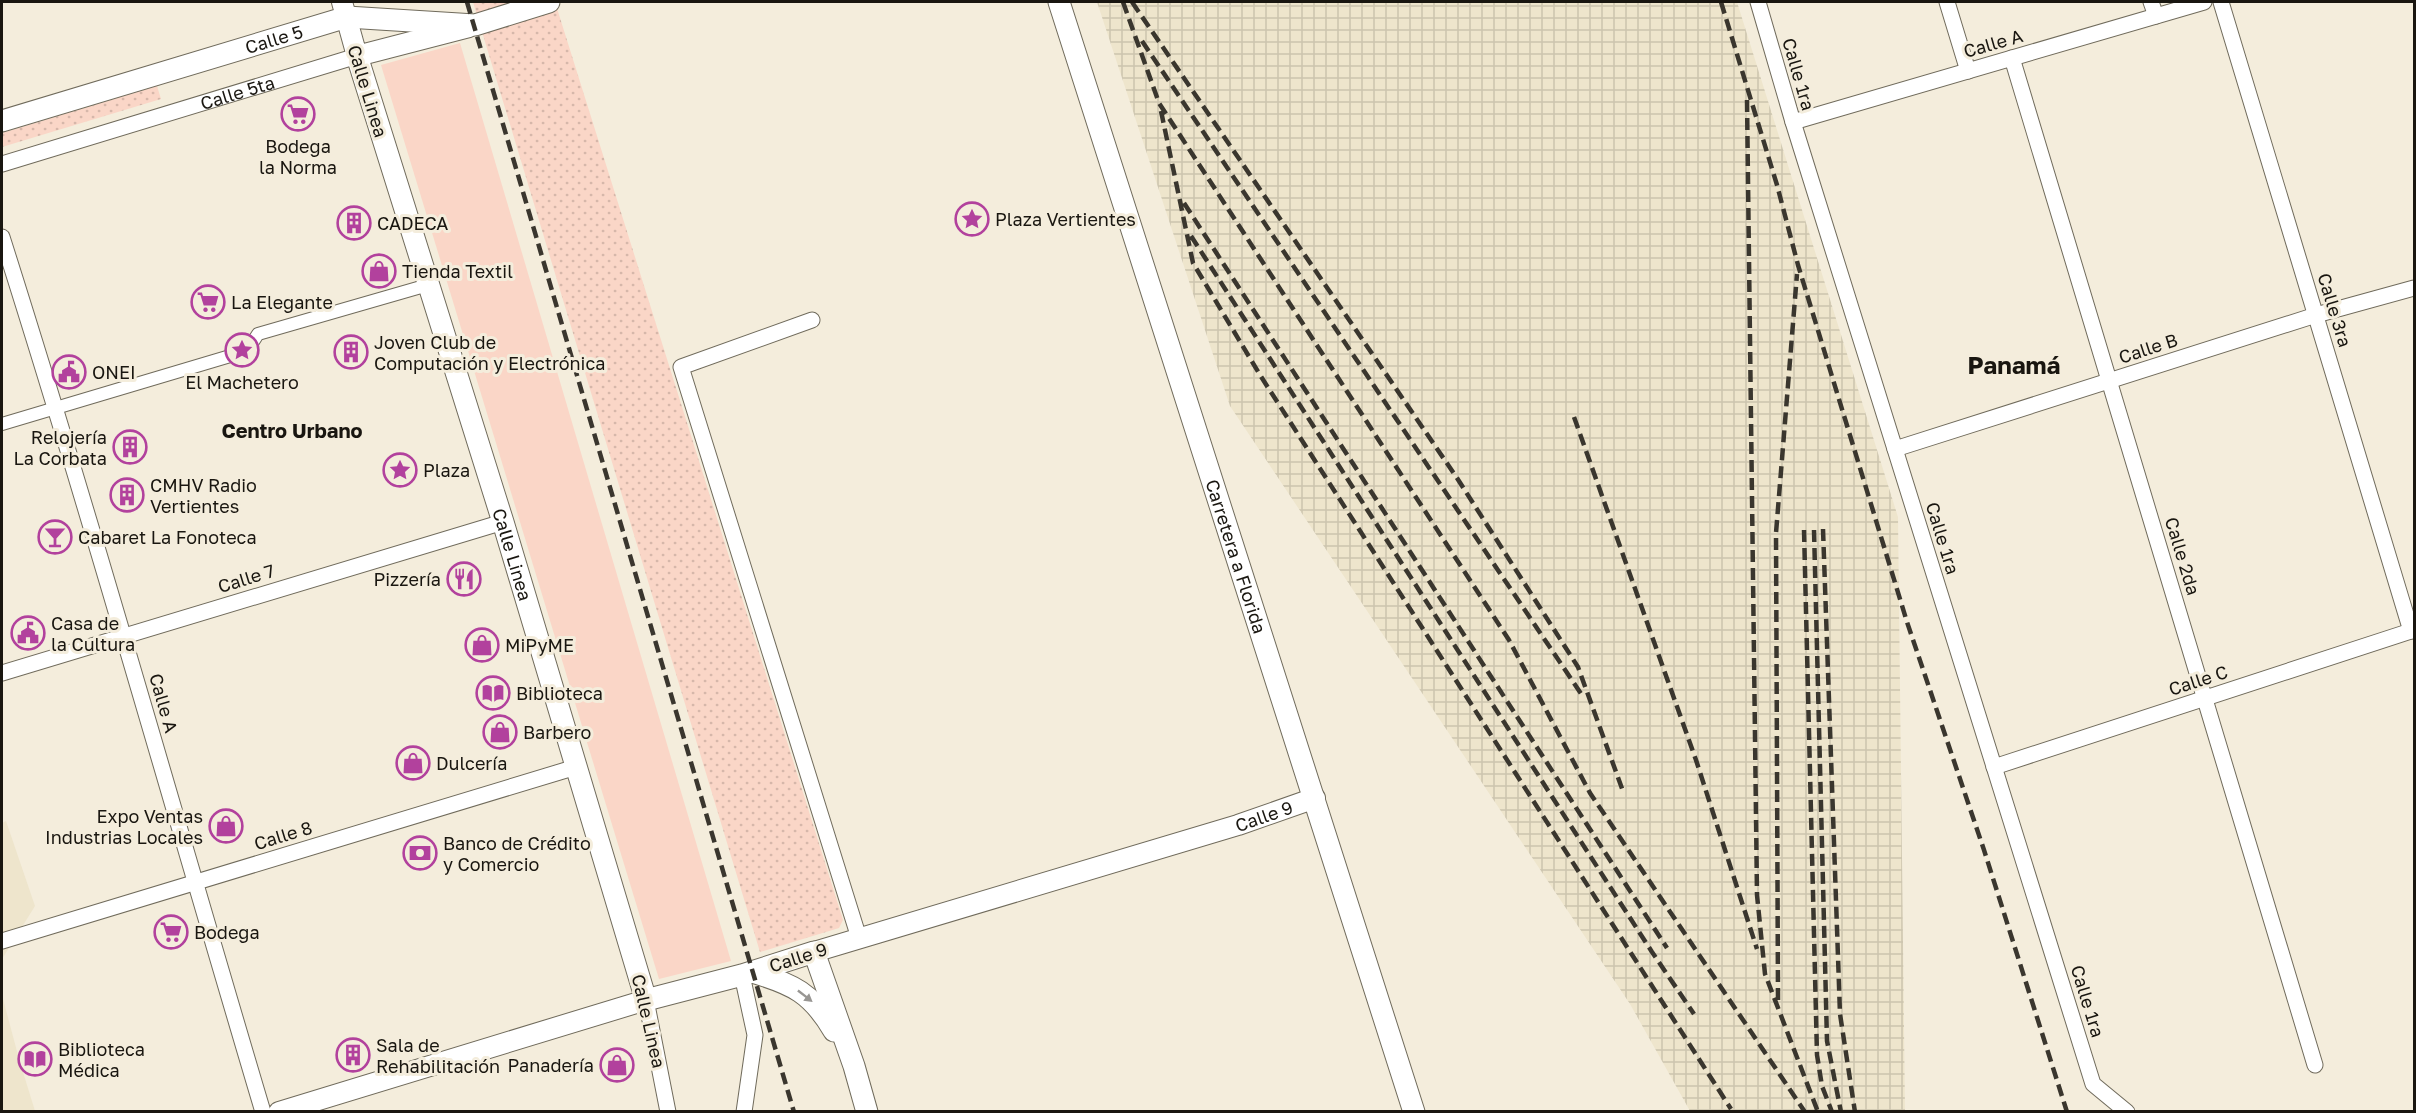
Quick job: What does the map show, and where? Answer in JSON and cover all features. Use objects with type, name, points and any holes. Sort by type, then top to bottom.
[{"type":"main road","name":"Calle 5","points":[[2,121],[344,9],[475,25],[549,2]]},
{"type":"main road","name":"Carretera a Florida","points":[[1059,2],[1414,1112]]},
{"type":"main road","name":"Calle Linea","points":[[357,56],[503,522],[646,1000]]},
{"type":"main road","name":"Calle 9","points":[[646,1000],[747,974],[814,952]]},
{"type":"main road","points":[[814,952],[855,1066],[867,1112]]},
{"type":"main road","points":[[747,974],[785,981],[810,998],[827,1018],[855,1066]]},
{"type":"street","name":"Calle 1ra","points":[[1758,2],[1793,122],[2093,1084],[2127,1112]]},
{"type":"street","points":[[1947,2],[1968,71]]},
{"type":"street","name":"Calle A","points":[[1793,122],[2012,58],[2154,9],[2204,2]]},
{"type":"street","name":"Calle 3ra","points":[[2221,2],[2413,630]]},
{"type":"street","name":"Calle Linea","points":[[344,9],[357,56]]},
{"type":"street","name":"Calle 5ta","points":[[2,164],[357,56],[475,25]]},
{"type":"street","name":"Calle 2da","points":[[2012,58],[2315,1065]]},
{"type":"street","name":"Calle A","points":[[2,237],[56,407],[263,1112]]},
{"type":"street","points":[[2,424],[247,351],[258,334],[428,285]]},
{"type":"street","name":"Calle B","points":[[1895,449],[2316,315],[2415,288]]},
{"type":"street","points":[[812,320],[681,367],[859,938]]},
{"type":"street","name":"Calle 7","points":[[2,673],[503,522]]},
{"type":"street","name":"Calle C","points":[[1994,767],[2413,630]]},
{"type":"street","name":"Calle 8","points":[[2,941],[576,767]]},
{"type":"street","name":"Calle 9","points":[[814,952],[1238,825],[1315,798]]},
{"type":"street","points":[[744,1112],[755,1035],[747,974]]},
{"type":"street","name":"Calle 9","points":[[279,1112],[646,1000]]},
{"type":"street","name":"Calle Linea","points":[[646,1000],[668,1112]]},
{"type":"shaded area","points":[[473,2],[555,2],[843,920],[839,928],[760,952]]},
{"type":"shaded area","points":[[1097,2],[1737,2],[1898,517],[1905,1111],[1690,1111],[1630,1004],[1230,406]]},
{"type":"shaded area","points":[[460,43],[731,961],[659,979],[381,65]]},
{"type":"shaded area","points":[[157,86],[161,99],[2,147],[2,133]]},
{"type":"shaded area","points":[[6,821],[35,906],[2,959],[2,823]]},
{"type":"shaded area","points":[[2,995],[19,1059],[35,1111],[2,1111]]},
{"type":"railway","points":[[467,2],[794,1112]]},
{"type":"railway","points":[[1123,2],[1159,103],[1509,640],[1590,793],[1805,1112]]},
{"type":"railway","points":[[1132,2],[1457,478],[1578,667],[1624,794]]},
{"type":"railway","points":[[1721,2],[1777,185],[1798,265],[1907,622],[1984,850],[2067,1112]]},
{"type":"railway","points":[[1142,41],[1584,698]]},
{"type":"railway","points":[[1747,100],[1757,895],[1765,974],[1818,1112]]},
{"type":"railway","points":[[1161,111],[1193,263],[1260,375],[1731,1109]]},
{"type":"railway","points":[[1184,203],[1667,948]]},
{"type":"railway","points":[[1191,236],[1694,1014]]},
{"type":"railway","points":[[1778,1000],[1776,533],[1797,274]]},
{"type":"railway","points":[[1574,417],[1696,760],[1757,949]]},
{"type":"railway","points":[[1823,529],[1840,1014],[1855,1112]]},
{"type":"railway","points":[[1804,530],[1817,1055],[1822,1086],[1832,1112]]},
{"type":"railway","points":[[1814,530],[1827,1041],[1841,1112]]},
{"type":"place","name":"Bodega la Norma","points":[[298,114]]},
{"type":"place","name":"Plaza Vertientes","points":[[972,219]]},
{"type":"place","name":"CADECA","points":[[354,223]]},
{"type":"place","name":"Tienda Textil","points":[[379,271]]},
{"type":"place","name":"La Elegante","points":[[208,302]]},
{"type":"place","name":"El Machetero","points":[[242,350]]},
{"type":"place","name":"Joven Club de Computación y Electrónica","points":[[351,352]]},
{"type":"place","name":"ONEI","points":[[69,372]]},
{"type":"place","name":"Relojería La Corbata","points":[[130,447]]},
{"type":"place","name":"Plaza","points":[[400,470]]},
{"type":"place","name":"CMHV Radio Vertientes","points":[[127,495]]},
{"type":"place","name":"Cabaret La Fonoteca","points":[[55,537]]},
{"type":"place","name":"Pizzería","points":[[464,579]]},
{"type":"place","name":"Casa de la Cultura","points":[[28,633]]},
{"type":"place","name":"MiPyME","points":[[482,645]]},
{"type":"place","name":"Biblioteca","points":[[493,693]]},
{"type":"place","name":"Barbero","points":[[500,732]]},
{"type":"place","name":"Dulcería","points":[[413,763]]},
{"type":"place","name":"Expo Ventas Industrias Locales","points":[[226,826]]},
{"type":"place","name":"Banco de Crédito y Comercio","points":[[420,853]]},
{"type":"place","name":"Bodega","points":[[171,932]]},
{"type":"place","name":"Sala de Rehabilitación","points":[[353,1055]]},
{"type":"place","name":"Biblioteca Médica","points":[[35,1059]]},
{"type":"place","name":"Panadería","points":[[617,1065]]},
{"type":"district","name":"Panamá","points":[[2014,364]]},
{"type":"district","name":"Centro Urbano","points":[[292,430]]}]
